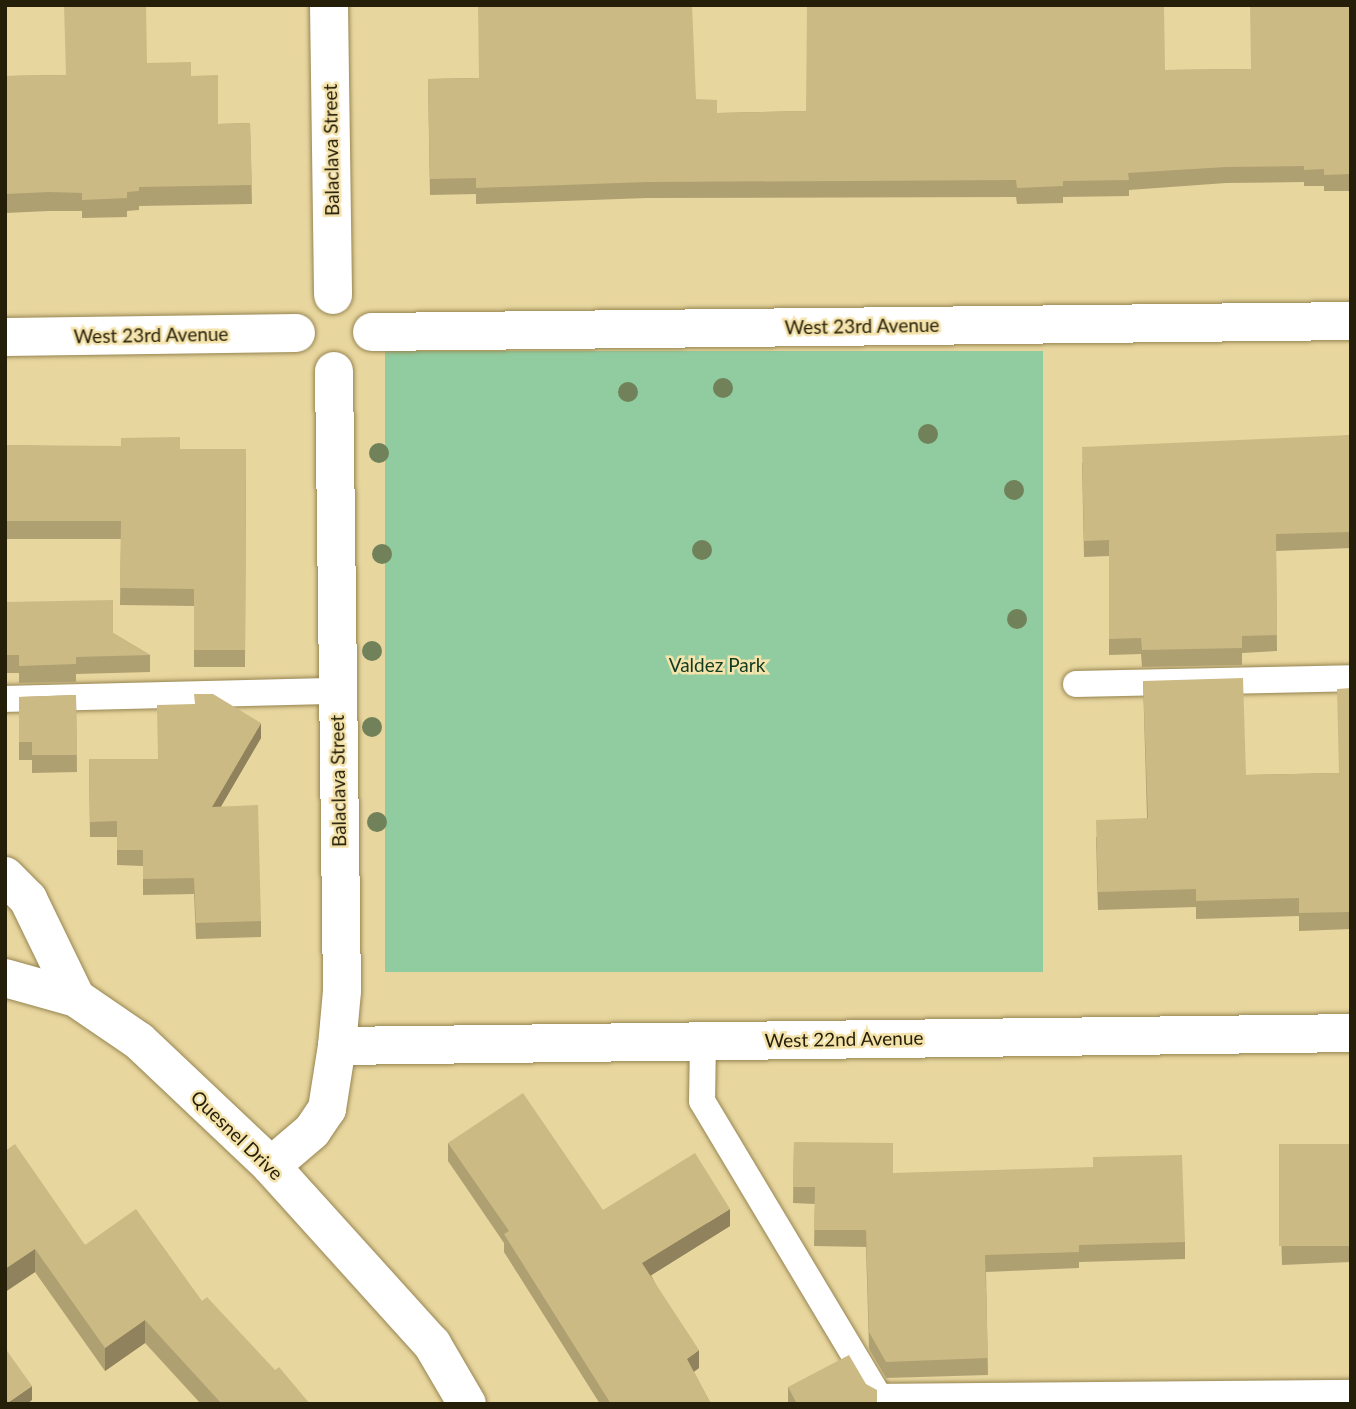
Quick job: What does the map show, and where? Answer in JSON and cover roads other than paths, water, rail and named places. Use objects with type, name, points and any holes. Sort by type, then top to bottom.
[{"type":"street","name":"Balaclava Street","points":[[330,5],[333,295]]},
{"type":"street","points":[[333,295],[360,305],[372,331],[362,359],[334,371],[307,360],[296,333],[307,307],[333,295]]},
{"type":"street","name":"West 23rd Avenue","points":[[372,331],[1351,321]]},
{"type":"street","name":"West 23rd Avenue","points":[[5,337],[296,333]]},
{"type":"street","name":"Balaclava Street","points":[[271,1166],[312,1131],[327,1109],[342,991],[336,691],[334,371]]},
{"type":"street","name":"Quesnel Drive","points":[[5,876],[27,899],[76,998],[139,1041],[271,1166],[432,1344],[467,1404]]},
{"type":"street","points":[[5,978],[76,998]]},
{"type":"street","name":"West 22nd Avenue","points":[[337,1046],[1351,1033]]},
{"type":"lane","points":[[1076,684],[1351,678]]},
{"type":"lane","points":[[5,699],[336,691]]},
{"type":"lane","points":[[704,1040],[702,1101],[879,1397],[1351,1394]]},
{"type":"park label","name":"Valdez Park","points":[[717,665]]}]
